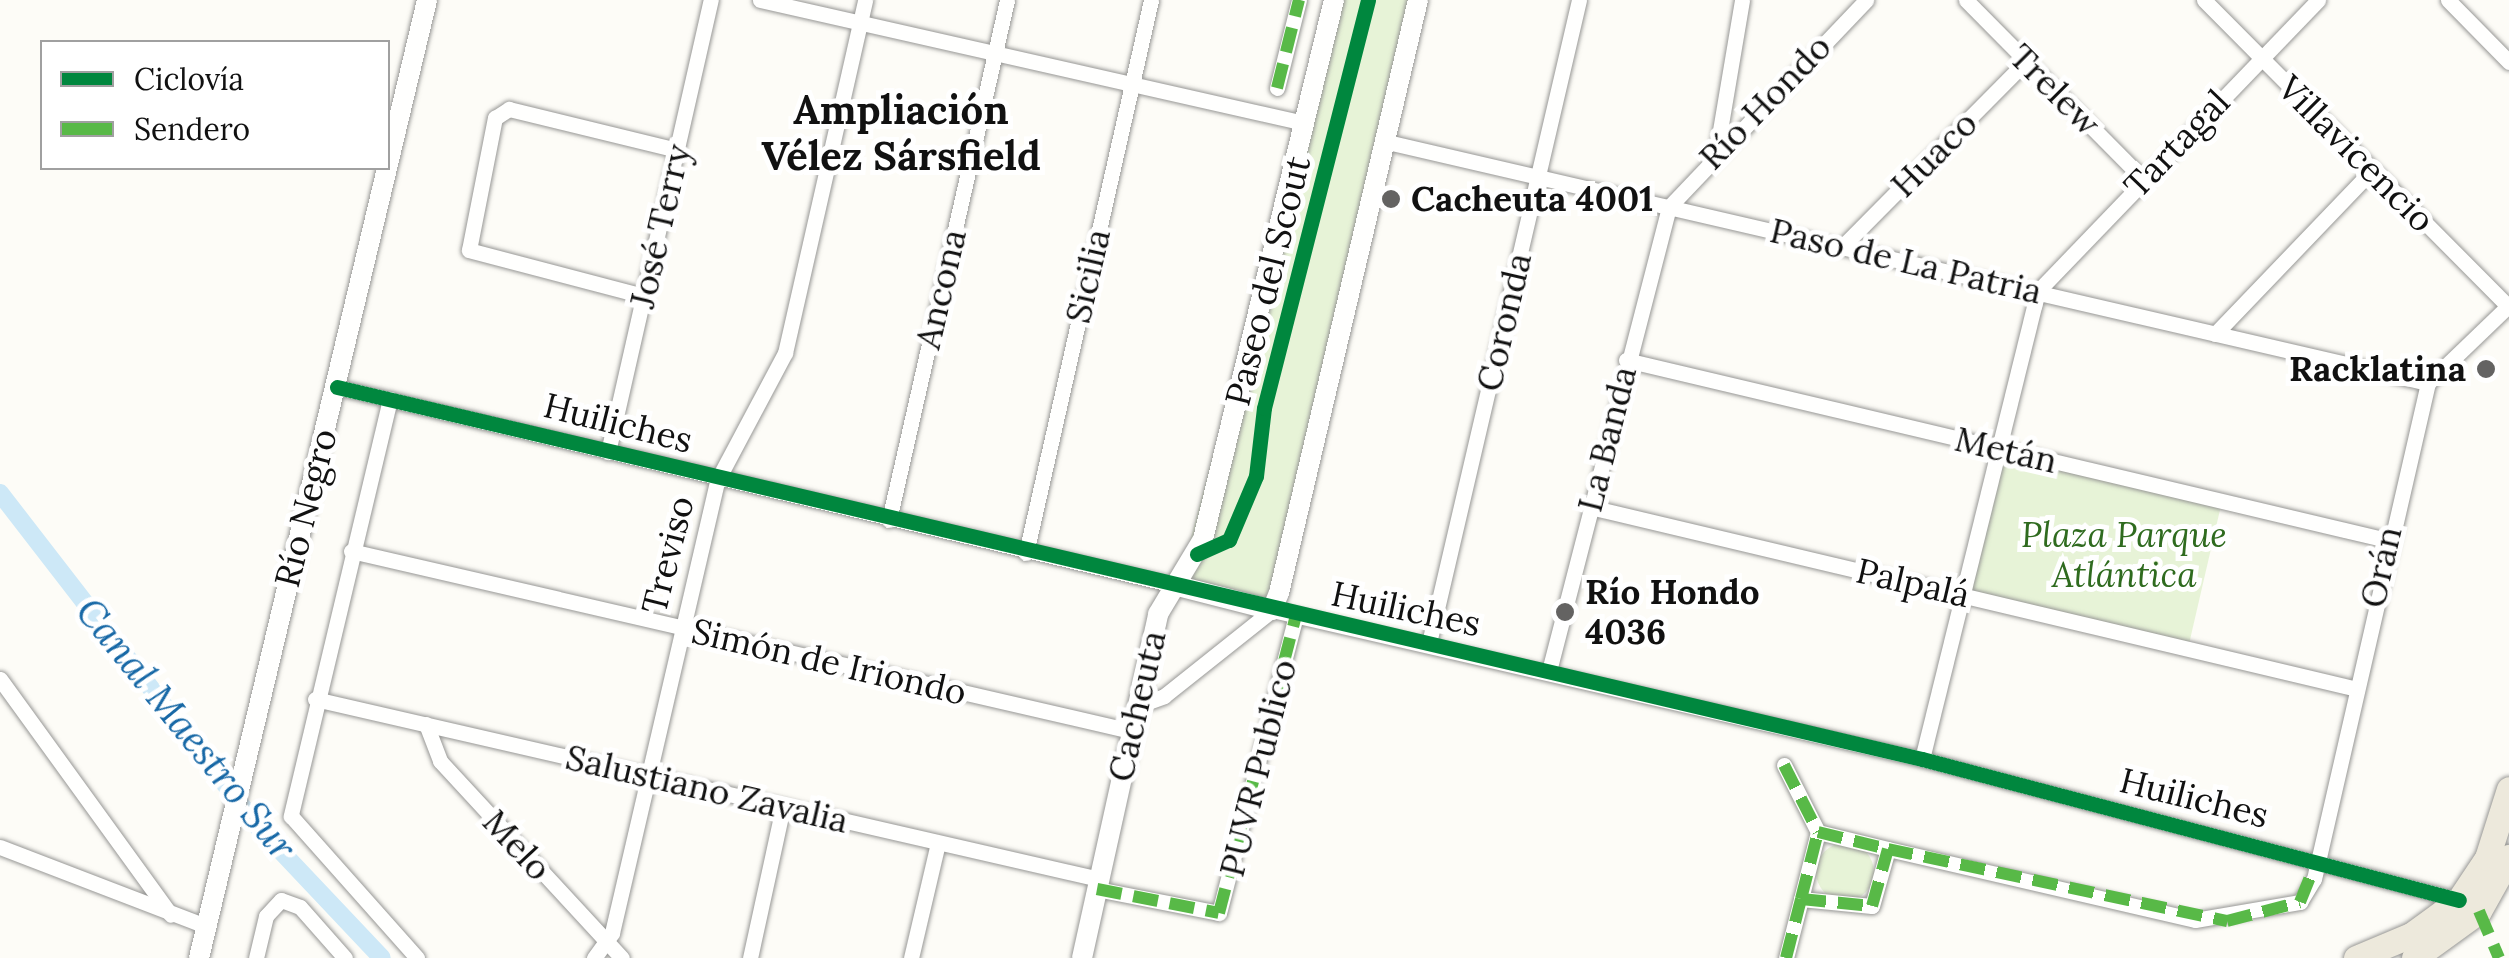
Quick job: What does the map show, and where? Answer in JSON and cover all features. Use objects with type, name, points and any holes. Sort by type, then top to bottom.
[{"type":"main road","points":[[2356,958],[2411,935],[2459,900],[2487,858],[2509,789]]},
{"type":"main road","points":[[2414,958],[2479,911],[2509,856]]},
{"type":"street","name":"Río Negro","points":[[390,154],[425,0]]},
{"type":"street","name":"José Terry","points":[[608,452],[711,0]]},
{"type":"street","points":[[760,0],[1304,123]]},
{"type":"street","name":"Treviso","points":[[608,943],[718,478],[785,353],[865,0]]},
{"type":"street","name":"Ancona","points":[[889,520],[1007,0]]},
{"type":"street","name":"Sicilia","points":[[1026,553],[1151,0]]},
{"type":"street","points":[[1277,88],[1300,0]]},
{"type":"street","name":"Cacheuta","points":[[1082,958],[1162,600],[1178,586],[1204,539],[1334,0]]},
{"type":"street","points":[[1137,706],[1164,696],[1272,610],[1418,0]]},
{"type":"street","name":"Coronda","points":[[1429,644],[1579,0]]},
{"type":"street","points":[[1717,148],[1742,0]]},
{"type":"street","name":"Río Hondo","points":[[1669,207],[1717,148],[1866,0]]},
{"type":"street","name":"Trelew","points":[[1966,0],[2143,179]]},
{"type":"street","name":"Villavicencio","points":[[2204,0],[2508,306]]},
{"type":"street","name":"Tartagal","points":[[2038,291],[2318,0]]},
{"type":"street","points":[[2448,0],[2509,62]]},
{"type":"street","name":"Huaco","points":[[1842,248],[2026,62]]},
{"type":"street","points":[[644,296],[470,250],[499,109],[677,150]]},
{"type":"street","name":"Paso de La Patria","points":[[1383,141],[2428,383]]},
{"type":"street","name":"Río Negro","points":[[200,958],[239,769],[337,387],[386,170]]},
{"type":"street","points":[[2215,334],[2372,170]]},
{"type":"street","name":"La Banda","points":[[1549,672],[1626,360],[1669,207]]},
{"type":"street","points":[[1922,759],[2038,291]]},
{"type":"street","points":[[2428,383],[2508,306]]},
{"type":"street","name":"Metán","points":[[1626,360],[2387,540]]},
{"type":"street","name":"Orán","points":[[1888,850],[2227,921],[2300,902],[2317,860],[2387,540],[2428,383]]},
{"type":"street","name":"Huiliches","points":[[337,387],[1026,553],[1922,759],[2459,900]]},
{"type":"street","name":"Río Negro","points":[[390,399],[315,699],[291,816],[416,958]]},
{"type":"street","name":"Palpalá","points":[[1590,506],[2353,688]]},
{"type":"street","name":"Simón de Iriondo","points":[[351,550],[1131,731]]},
{"type":"street","name":"PUVR Publico","points":[[1098,884],[1219,914],[1296,616]]},
{"type":"street","points":[[0,679],[170,915]]},
{"type":"street","name":"Salustiano Zavalia","points":[[315,699],[938,843],[1098,884]]},
{"type":"street","name":"Melo","points":[[426,724],[440,761],[622,958]]},
{"type":"street","points":[[1784,766],[1818,832],[1786,958]]},
{"type":"street","points":[[750,958],[783,807]]},
{"type":"street","points":[[1801,899],[1872,906],[1888,850],[1818,832]]},
{"type":"street","points":[[911,958],[938,843]]},
{"type":"street","points":[[0,847],[206,926]]},
{"type":"street","points":[[256,958],[273,905],[300,907],[345,958]]},
{"type":"street","points":[[594,958],[608,943]]},
{"type":"green space","points":[[1334,0],[1418,0],[1272,610],[1178,586]]},
{"type":"green space","name":"Plaza Parque Atlántica","points":[[2003,454],[2221,504],[2189,643],[1971,592]]},
{"type":"green space","points":[[1845,843],[1866,851],[1874,872],[1866,893],[1845,901],[1824,893],[1816,872],[1824,851]]},
{"type":"waterway","name":"Canal Maestro Sur","points":[[0,493],[258,827],[382,958]]},
{"type":"marked path","points":[[1277,88],[1299,0]]},
{"type":"marked path","points":[[1097,889],[1219,913],[1296,616]]},
{"type":"marked path","points":[[1784,765],[1818,832]]},
{"type":"marked path","points":[[1801,899],[1818,832],[1888,849]]},
{"type":"marked path","points":[[1786,958],[1801,899],[1872,906],[1888,849],[2227,921],[2300,902],[2317,860]]},
{"type":"marked path","points":[[2479,911],[2499,958]]},
{"type":"cycle path","name":"Paseo del Scout","points":[[1197,554],[1229,540],[1256,476],[1264,408],[1368,0]]},
{"type":"cycle path","points":[[337,387],[1922,759],[2459,900]]},
{"type":"place","name":"Cacheuta 4001","points":[[1391,199]]},
{"type":"place","name":"Racklatina","points":[[2486,369]]},
{"type":"place","name":"Río Hondo 4036","points":[[1565,612]]},
{"type":"district","name":"Ampliación Vélez Sársfield","points":[[901,133]]}]
